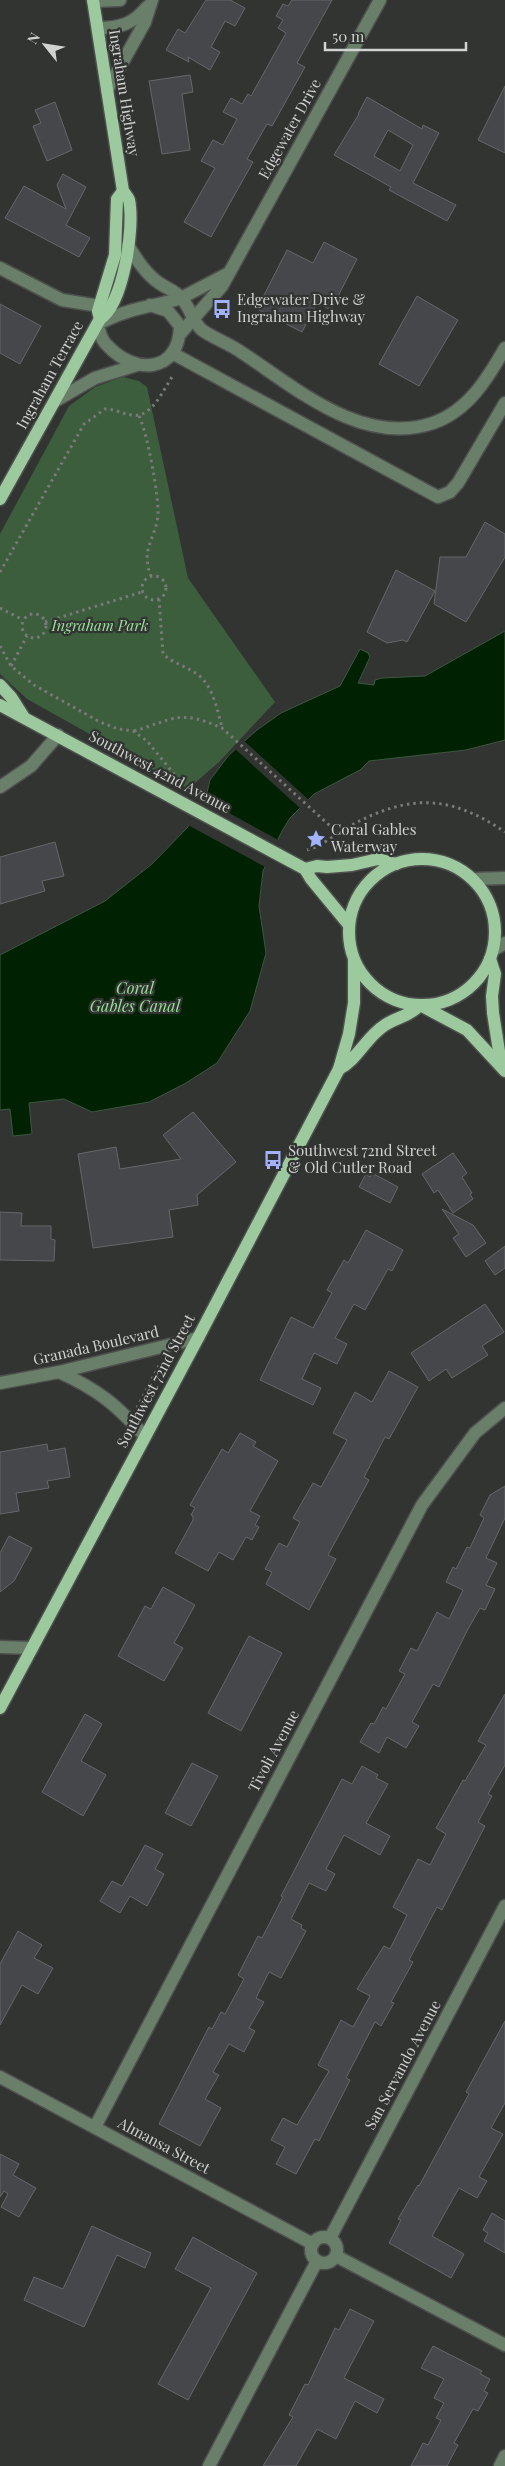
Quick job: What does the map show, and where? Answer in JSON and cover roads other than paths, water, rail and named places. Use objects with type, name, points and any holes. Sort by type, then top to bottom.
[{"type":"main road","name":"Ingraham Highway","points":[[93,1],[123,191],[129,199],[128,245],[114,299],[108,314],[99,317]]},
{"type":"main road","name":"Ingraham Highway","points":[[99,317],[115,255],[117,199],[123,191]]},
{"type":"main road","name":"Ingraham Terrace","points":[[0,499],[99,317]]},
{"type":"main road","points":[[0,685],[11,697],[25,718]]},
{"type":"main road","name":"Southwest 42nd Avenue","points":[[0,705],[305,869],[349,926]]},
{"type":"main road","points":[[305,869],[317,866],[327,868],[352,866],[378,858],[396,864]]},
{"type":"main road","points":[[492,955],[483,973],[461,995],[439,1004],[421,1006],[405,1004],[383,995],[366,980],[354,960],[349,937],[351,914],[360,892],[370,880],[396,864],[426,859],[441,862],[456,867],[473,880],[488,899],[493,914],[495,929],[492,955],[496,974],[492,996],[493,1014],[503,1067]]},
{"type":"main road","name":"Southwest 72nd Street","points":[[0,1708],[198,1338],[339,1069],[349,1034],[354,1003],[354,960]]},
{"type":"main road","points":[[421,1006],[468,1030],[503,1067]]},
{"type":"main road","name":"Southwest 72nd Street","points":[[339,1069],[348,1064],[376,1032],[385,1025],[411,1015],[421,1006]]},
{"type":"street","points":[[93,1],[120,0]]},
{"type":"street","name":"Edgewater Drive","points":[[180,334],[193,316],[215,294],[228,274],[380,0]]},
{"type":"street","points":[[98,28],[125,26],[139,17],[152,1]]},
{"type":"street","points":[[107,90],[145,22],[152,1]]},
{"type":"street","points":[[128,245],[152,277],[181,298],[201,330],[227,342],[340,414],[360,422],[401,429],[434,423],[455,412],[485,380],[505,348]]},
{"type":"street","points":[[0,268],[54,297],[82,305],[99,317],[107,345],[123,358],[137,364],[155,366],[172,353],[180,334],[180,326],[174,316],[163,309],[150,305]]},
{"type":"street","points":[[99,317],[181,298],[228,274]]},
{"type":"street","points":[[180,334],[201,330]]},
{"type":"street","points":[[172,353],[438,497],[450,492],[458,483],[505,403]]},
{"type":"street","points":[[54,401],[95,378],[137,364]]},
{"type":"street","points":[[0,786],[31,766],[58,735]]},
{"type":"street","points":[[473,880],[505,878]]},
{"type":"street","points":[[492,955],[505,943]]},
{"type":"street","name":"Granada Boulevard","points":[[0,1383],[59,1372],[198,1338]]},
{"type":"street","points":[[59,1372],[89,1386],[104,1396],[117,1406],[145,1436]]},
{"type":"street","name":"Tivoli Avenue","points":[[95,2127],[422,1504],[475,1433],[505,1408]]},
{"type":"street","points":[[0,1647],[32,1648]]},
{"type":"street","name":"San Servando Avenue","points":[[330,2238],[505,1906]]},
{"type":"street","name":"Almansa Street","points":[[0,2077],[313,2244]]},
{"type":"street","points":[[322,2237],[330,2238],[337,2247],[336,2256],[328,2262],[318,2261],[312,2255],[313,2244],[322,2237]]},
{"type":"street","points":[[336,2256],[505,2345]]},
{"type":"street","points":[[209,2466],[318,2261]]},
{"type":"street","points":[[500,2466],[505,2456]]},
{"type":"water","name":"Coral Gables Canal","points":[[505,631],[505,740],[466,750],[369,761],[360,770],[314,794],[290,818],[263,871],[259,906],[266,953],[250,1011],[217,1063],[186,1083],[149,1102],[92,1112],[64,1099],[29,1103],[32,1134],[13,1136],[10,1109],[0,1110],[0,955],[105,901],[152,864],[187,828],[206,797],[210,780],[229,755],[257,730],[281,713],[340,686],[360,649],[368,653],[370,657],[358,683],[374,685],[375,680],[382,678],[425,676]]},
{"type":"place","name":"Edgewater Drive & Ingraham Highway","points":[[222,309]]},
{"type":"place","name":"Coral Gables Waterway","points":[[316,839]]},
{"type":"place","name":"Southwest 72nd Street & Old Cutler Road","points":[[273,1160]]},
{"type":"park label","name":"Ingraham Park","points":[[100,626]]}]
